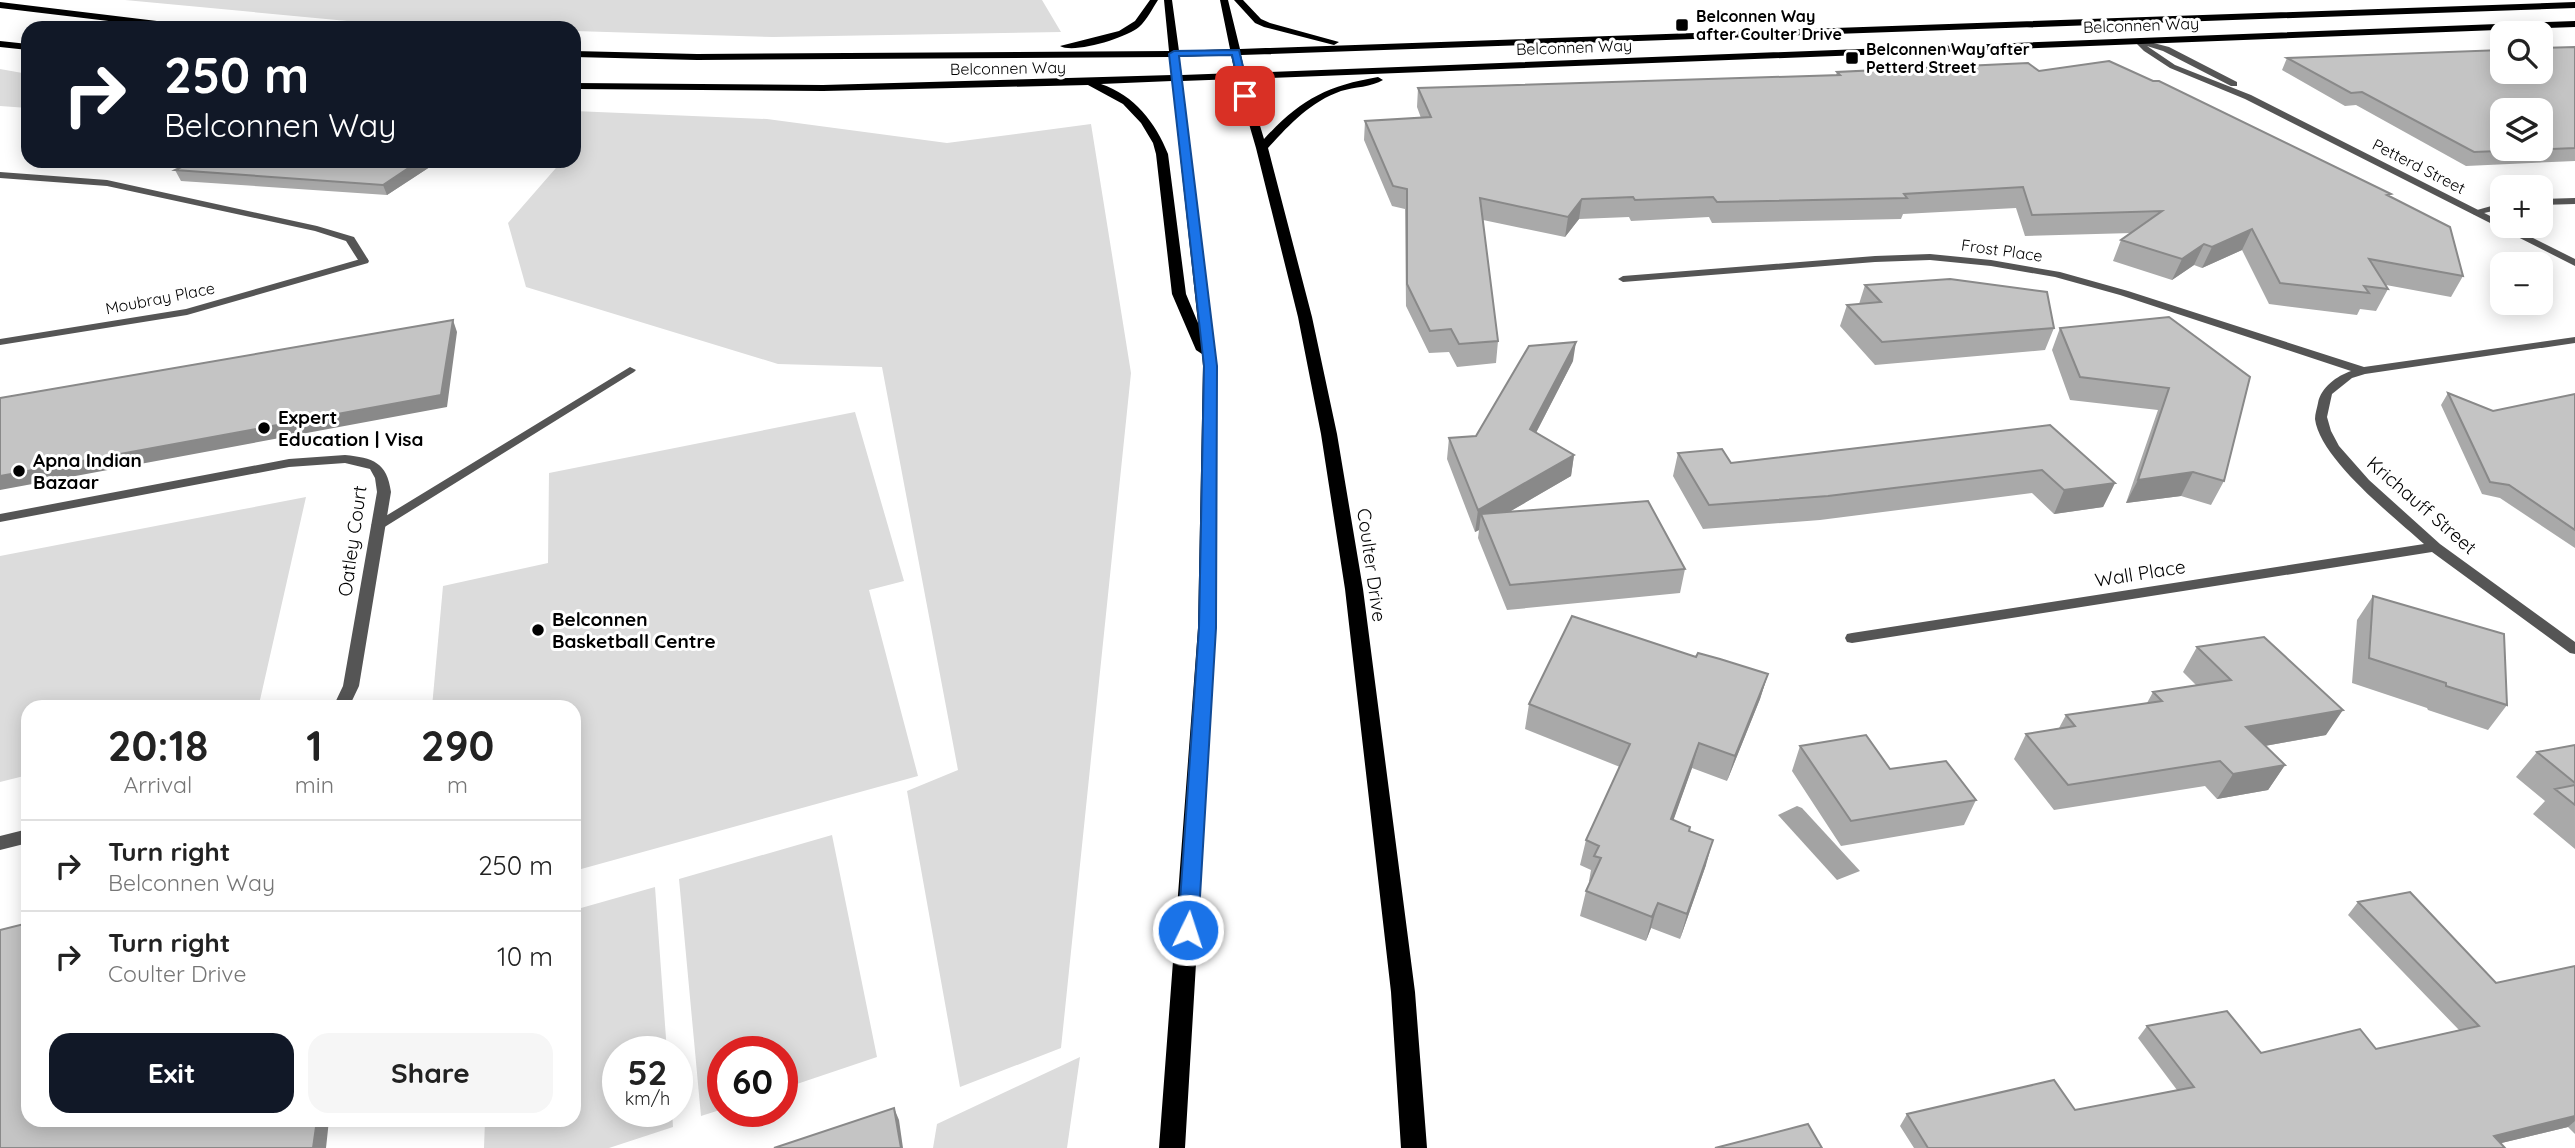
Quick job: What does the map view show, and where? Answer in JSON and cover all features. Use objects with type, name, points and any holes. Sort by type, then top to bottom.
[{"type":"main road","points":[[852,57],[1079,45],[1126,31],[1138,23],[1154,0]]},
{"type":"main road","points":[[1168,0],[1210,366],[1207,628],[1172,1148]]},
{"type":"main road","name":"Coulter Drive","points":[[1224,0],[1241,76],[1305,317],[1329,434],[1354,589],[1403,992],[1414,1148]]},
{"type":"main road","points":[[1238,0],[1258,21],[1277,29],[1324,40],[1388,48]]},
{"type":"main road","points":[[0,5],[132,21]]},
{"type":"main road","name":"Belconnen Way","points":[[581,54],[852,57],[1174,54],[2575,5]]},
{"type":"main road","points":[[2026,25],[2108,33],[2138,41],[2137,33],[2140,30],[2185,19]]},
{"type":"main road","name":"Belconnen Way","points":[[581,86],[824,88],[1178,79],[2575,23]]},
{"type":"main road","points":[[0,44],[21,46]]},
{"type":"main road","points":[[1262,148],[1296,110],[1330,90],[1391,78],[1507,65]]},
{"type":"main road","points":[[1081,82],[1114,92],[1128,103],[1157,137],[1162,154],[1178,294],[1210,366]]},
{"type":"street","name":"Petterd Street","points":[[2138,41],[2145,51],[2220,88],[2248,97],[2575,263]]},
{"type":"street","name":"Moubray Place","points":[[0,174],[107,183],[317,229],[350,239],[364,261],[187,312],[0,342]]},
{"type":"street","points":[[2553,202],[2575,201]]},
{"type":"street","points":[[2475,212],[2490,209]]},
{"type":"street","name":"Frost Place","points":[[1623,279],[1875,259],[1930,257],[1991,262],[2056,274],[2124,293],[2363,371]]},
{"type":"street","name":"Krichauff Street","points":[[2575,340],[2363,371],[2347,376],[2326,393],[2321,417],[2333,447],[2364,483],[2435,547],[2575,649]]},
{"type":"street","points":[[378,524],[630,370]]},
{"type":"street","name":"Oatley Court","points":[[0,518],[284,464],[326,459],[362,461],[376,467],[382,477],[384,492],[351,686],[344,700]]},
{"type":"street","name":"Wall Place","points":[[1852,638],[2435,547]]},
{"type":"street","points":[[0,843],[21,838]]},
{"type":"shaded area","points":[[125,0],[1042,0],[1061,32],[773,37],[581,31],[581,21],[348,21]]},
{"type":"shaded area","points":[[0,69],[21,73],[21,108],[0,106]]},
{"type":"shaded area","points":[[581,111],[767,119],[947,143],[1091,124],[1131,373],[1061,1048],[960,1087],[907,791],[958,770],[882,367],[778,364],[526,287],[508,223],[556,168],[581,168]]},
{"type":"shaded area","points":[[855,412],[904,581],[869,590],[918,776],[581,869],[581,700],[433,700],[443,586],[548,563],[549,473]]},
{"type":"shaded area","points":[[306,497],[260,700],[21,700],[21,777],[0,782],[0,556]]},
{"type":"shaded area","points":[[1797,806],[1802,808],[1860,871],[1837,880],[1778,815]]},
{"type":"shaded area","points":[[832,835],[877,1057],[798,1084],[798,1036],[707,1036],[707,1114],[701,1116],[679,879]]},
{"type":"shaded area","points":[[655,887],[666,1036],[602,1036],[602,1127],[673,1127],[609,1148],[484,1148],[485,1127],[581,1127],[581,908]]},
{"type":"shaded area","points":[[1080,1057],[1067,1148],[933,1148],[937,1124]]},
{"type":"building","points":[[2575,47],[2575,148],[2553,149],[2553,98],[2490,98],[2490,151],[2474,152],[2362,92],[2351,93],[2287,58],[2490,50],[2490,84],[2553,84],[2553,48]]},
{"type":"building","points":[[2109,61],[2153,81],[2159,81],[2391,194],[2387,195],[2450,227],[2463,276],[2369,259],[2388,289],[2364,286],[2369,293],[2280,283],[2252,229],[2212,247],[2204,244],[2182,259],[2121,240],[2162,211],[2032,215],[2023,187],[1904,194],[1907,198],[1717,202],[1713,197],[1582,199],[1568,217],[1480,198],[1498,341],[1459,344],[1451,329],[1430,331],[1407,284],[1407,189],[1393,186],[1365,121],[1431,117],[1418,88],[1840,75],[1837,72],[2028,63],[2039,71]]},
{"type":"building","points":[[179,168],[408,168],[383,185],[175,170]]},
{"type":"building","points":[[1950,279],[2047,292],[2054,328],[1882,342],[1847,305],[1881,302],[1865,285]]},
{"type":"building","points":[[2169,317],[2250,377],[2224,481],[2193,472],[2138,480],[2169,388],[2080,377],[2060,328]]},
{"type":"building","points":[[453,320],[441,395],[0,476],[0,398]]},
{"type":"building","points":[[1576,342],[1530,429],[1574,455],[1478,510],[1449,438],[1476,436],[1529,346]]},
{"type":"building","points":[[2448,393],[2493,411],[2575,394],[2575,530],[2509,485],[2490,482]]},
{"type":"building","points":[[2050,425],[2115,483],[2064,490],[2042,470],[1828,496],[1709,505],[1678,453],[1722,449],[1731,463]]},
{"type":"building","points":[[1648,501],[1685,569],[1510,585],[1481,514]]},
{"type":"building","points":[[2373,596],[2504,634],[2507,705],[2369,658]]},
{"type":"building","points":[[1572,616],[1696,657],[1698,653],[1768,674],[1735,756],[1699,743],[1671,819],[1690,827],[1689,831],[1713,840],[1687,914],[1658,903],[1652,917],[1586,891],[1601,858],[1594,856],[1599,846],[1586,840],[1630,744],[1529,704]]},
{"type":"building","points":[[2264,637],[2343,710],[2246,727],[2285,765],[2233,774],[2220,761],[2068,785],[2026,734],[2075,726],[2066,715],[2162,701],[2153,692],[2231,680],[2197,647]]},
{"type":"building","points":[[1866,735],[1890,769],[1946,761],[1976,800],[1851,821],[1800,746]]},
{"type":"building","points":[[2575,745],[2575,783],[2537,752]]},
{"type":"building","points":[[2575,785],[2575,805],[2555,789]]},
{"type":"building","points":[[2410,892],[2496,983],[2575,966],[2575,1116],[2494,1136],[2505,1148],[1928,1148],[1907,1114],[2054,1080],[2075,1110],[2194,1087],[2147,1026],[2227,1011],[2261,1053],[2360,1029],[2376,1049],[2479,1026],[2358,902]]},
{"type":"building","points":[[21,925],[21,1127],[316,1127],[313,1148],[0,1148],[0,930]]},
{"type":"building","points":[[894,1108],[901,1148],[774,1148]]},
{"type":"building","points":[[1808,1124],[1822,1148],[1715,1148]]},
{"type":"place","name":"Belconnen Way after Coulter Drive","points":[[1682,25]]},
{"type":"place","name":"Belconnen Way after Petterd Street","points":[[1852,58]]},
{"type":"place","name":"Expert Education | Visa","points":[[264,428]]},
{"type":"place","name":"Apna Indian Bazaar","points":[[19,471]]},
{"type":"place","name":"Belconnen Basketball Centre","points":[[538,630]]},
{"type":"route","points":[[1188,930],[1207,628],[1210,366],[1174,54],[1236,52],[1245,96]]}]
